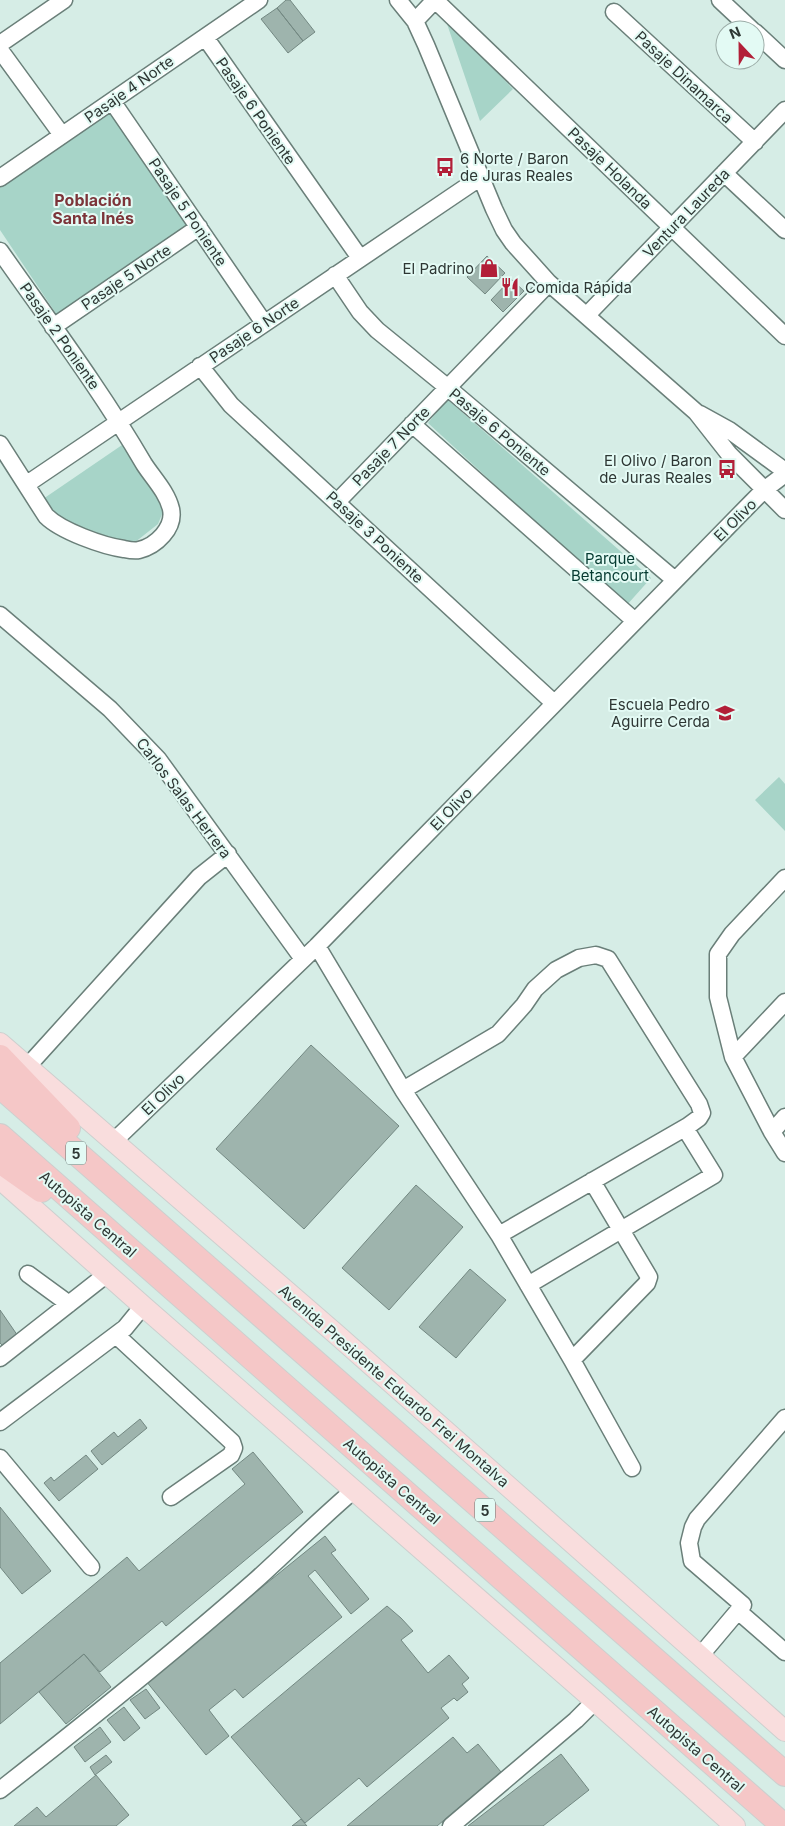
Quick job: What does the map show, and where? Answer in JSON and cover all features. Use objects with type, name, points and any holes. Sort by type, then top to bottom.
[{"type":"highway","points":[[0,1057],[64,1123],[152,1220]]},
{"type":"highway","name":"5","points":[[0,1086],[785,1774]]},
{"type":"highway","name":"Autopista Central","points":[[0,1136],[784,1826]]},
{"type":"highway","points":[[0,1161],[122,1244]]},
{"type":"main road","name":"Avenida Presidente Eduardo Frei Montalva","points":[[0,1043],[785,1731]]},
{"type":"main road","points":[[0,1179],[596,1701],[735,1826]]},
{"type":"street","points":[[0,44],[64,0]]},
{"type":"street","name":"Pasaje 4 Norte","points":[[0,178],[259,0]]},
{"type":"street","points":[[398,0],[414,21],[426,45],[504,230],[513,243],[549,282],[696,412],[729,454],[785,510]]},
{"type":"street","points":[[414,21],[435,0]]},
{"type":"street","name":"Pasaje Holanda","points":[[435,0],[785,336]]},
{"type":"street","points":[[720,0],[742,20]]},
{"type":"street","name":"Pasaje Dinamarca","points":[[614,12],[755,142]]},
{"type":"street","name":"Pasaje 6 Poniente","points":[[205,37],[360,258]]},
{"type":"street","points":[[765,41],[785,60]]},
{"type":"street","points":[[0,50],[62,136]]},
{"type":"street","name":"Pasaje 5 Poniente","points":[[112,101],[264,323]]},
{"type":"street","name":"Ventura Laureda","points":[[587,315],[724,173],[784,115]]},
{"type":"street","points":[[724,173],[785,230]]},
{"type":"street","name":"Pasaje 6 Norte","points":[[26,484],[481,177]]},
{"type":"street","name":"Pasaje 5 Norte","points":[[53,327],[199,227]]},
{"type":"street","name":"Pasaje 2 Poniente","points":[[0,251],[119,421],[151,475],[168,498],[172,512],[170,524],[158,541],[137,551],[106,546],[52,523],[0,444]]},
{"type":"street","name":"Pasaje 6 Poniente","points":[[335,275],[366,320],[675,580]]},
{"type":"street","name":"Pasaje 7 Norte","points":[[337,502],[549,282]]},
{"type":"street","name":"Pasaje 3 Poniente","points":[[200,366],[231,405],[554,703]]},
{"type":"street","points":[[696,412],[729,430],[785,472]]},
{"type":"street","points":[[412,424],[634,621]]},
{"type":"street","name":"El Olivo","points":[[114,1141],[317,946],[634,621],[764,490],[785,472]]},
{"type":"street","name":"Carlos Salas Herrera","points":[[0,615],[110,709],[171,775],[303,959]]},
{"type":"street","points":[[27,1067],[199,877],[228,854]]},
{"type":"street","points":[[785,878],[732,934],[718,954],[718,996],[733,1057],[785,1153]]},
{"type":"street","points":[[317,946],[403,1090],[499,1235],[632,1468]]},
{"type":"street","points":[[403,1090],[498,1034],[524,1005],[535,989],[556,970],[579,958],[596,955],[608,959],[699,1104],[702,1112],[699,1118],[685,1128],[499,1235]]},
{"type":"street","points":[[733,1057],[785,1002]]},
{"type":"street","points":[[772,1132],[785,1117]]},
{"type":"street","points":[[528,1285],[714,1175],[685,1128]]},
{"type":"street","points":[[572,1360],[648,1283],[649,1276],[592,1181]]},
{"type":"street","points":[[28,1274],[68,1304]]},
{"type":"street","points":[[0,1358],[107,1274]]},
{"type":"street","points":[[0,1422],[116,1335],[143,1306]]},
{"type":"street","points":[[116,1335],[232,1442],[234,1448],[231,1455],[171,1497]]},
{"type":"street","points":[[700,1656],[743,1605],[692,1561],[689,1543],[690,1535],[697,1519],[785,1418]]},
{"type":"street","points":[[0,1458],[92,1567]]},
{"type":"street","points":[[0,1790],[121,1694],[256,1579],[314,1524],[354,1490]]},
{"type":"street","points":[[738,1611],[785,1652]]},
{"type":"street","points":[[451,1826],[596,1701]]},
{"type":"green space","points":[[445,18],[513,89],[480,121]]},
{"type":"green space","points":[[112,110],[190,225],[57,315],[0,230],[0,186]]},
{"type":"green space","name":"Parque Betancourt","points":[[447,399],[651,578],[626,606],[428,423]]},
{"type":"green space","points":[[125,443],[165,507],[158,524],[134,543],[106,543],[59,523],[43,499]]},
{"type":"green space","points":[[779,777],[785,784],[785,831],[755,800]]},
{"type":"building","points":[[286,0],[290,0],[315,32],[303,41],[277,8]]},
{"type":"building","points":[[277,8],[303,41],[288,53],[261,19]]},
{"type":"building","points":[[487,256],[505,273],[485,294],[467,277]]},
{"type":"building","points":[[511,279],[524,291],[503,312],[491,300]]},
{"type":"building","points":[[311,1045],[399,1126],[304,1229],[216,1149]]},
{"type":"building","points":[[416,1185],[463,1227],[389,1310],[342,1268]]},
{"type":"building","points":[[470,1269],[506,1300],[456,1358],[419,1327]]},
{"type":"building","points":[[0,1310],[20,1339],[7,1350],[0,1343]]},
{"type":"building","points":[[140,1419],[147,1428],[102,1465],[91,1451],[114,1432],[118,1437]]},
{"type":"building","points":[[253,1452],[303,1512],[166,1626],[162,1621],[100,1672],[84,1654],[0,1724],[0,1663],[127,1557],[139,1571],[245,1484],[232,1469]]},
{"type":"building","points":[[86,1455],[98,1469],[59,1501],[44,1483],[51,1477],[54,1481]]},
{"type":"building","points":[[0,1507],[51,1571],[22,1594],[0,1567]]},
{"type":"building","points":[[325,1536],[336,1550],[331,1553],[369,1599],[351,1614],[315,1570],[308,1576],[342,1617],[243,1698],[235,1689],[209,1710],[229,1736],[206,1755],[146,1681]]},
{"type":"building","points":[[387,1606],[413,1631],[401,1640],[428,1673],[449,1655],[469,1678],[462,1684],[468,1692],[457,1701],[454,1698],[441,1708],[449,1718],[367,1787],[359,1778],[305,1823],[231,1737]]},
{"type":"building","points":[[84,1654],[111,1687],[66,1724],[39,1692]]},
{"type":"building","points":[[146,1689],[160,1708],[145,1719],[130,1700]]},
{"type":"building","points":[[124,1707],[140,1728],[124,1741],[107,1720]]},
{"type":"building","points":[[100,1727],[111,1742],[85,1762],[74,1747]]},
{"type":"building","points":[[453,1737],[467,1753],[478,1744],[501,1772],[437,1826],[347,1826]]},
{"type":"building","points":[[561,1754],[589,1790],[543,1826],[468,1826]]},
{"type":"building","points":[[106,1755],[112,1762],[95,1775],[90,1767]]},
{"type":"building","points":[[96,1775],[129,1815],[116,1826],[14,1826],[37,1807],[46,1817]]},
{"type":"building","points":[[301,1819],[307,1826],[292,1826]]},
{"type":"place","name":"6 Norte / Baron de Juras Reales","points":[[445,167]]},
{"type":"place","name":"El Padrino","points":[[489,268]]},
{"type":"place","name":"Comida Rápida","points":[[510,287]]},
{"type":"place","name":"El Olivo / Baron de Juras Reales","points":[[727,469]]},
{"type":"place","name":"Escuela Pedro Aguirre Cerda","points":[[725,713]]},
{"type":"district","name":"Población Santa Inés","points":[[93,209]]}]
